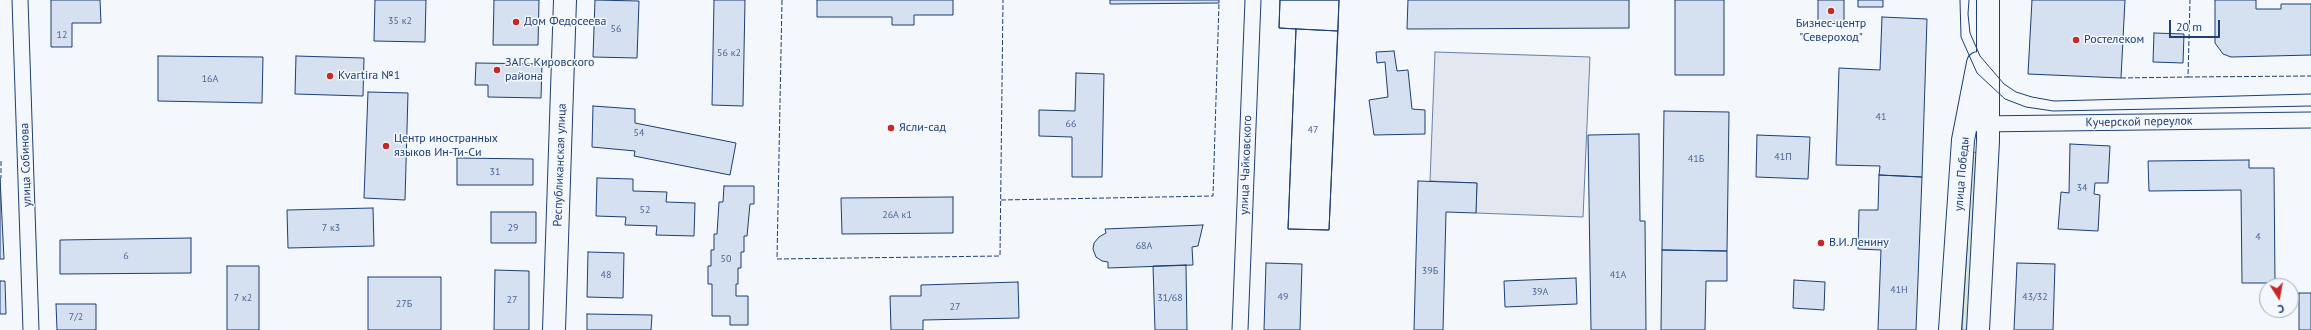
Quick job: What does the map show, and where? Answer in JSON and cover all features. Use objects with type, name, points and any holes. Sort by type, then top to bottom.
[{"type":"main road","name":"Республиканская улица","points":[[554,330],[565,0]]},
{"type":"main road","name":"улица Победы","points":[[1950,330],[1963,140],[1987,9]]},
{"type":"main road","name":"улица Победы","points":[[1978,330],[1988,124],[1987,9]]},
{"type":"street","name":"улица Собинова","points":[[20,0],[31,330]]},
{"type":"street","name":"улица Чайковского","points":[[1240,330],[1253,0]]},
{"type":"street","name":"Кучерской переулок","points":[[1967,124],[2311,120]]},
{"type":"shaded area","points":[[1435,52],[1590,57],[1583,217],[1476,213],[1477,183],[1430,181]]},
{"type":"shaded area","points":[[1973,152],[1979,153],[1968,330],[1962,330]]},
{"type":"building","points":[[51,0],[100,0],[101,23],[72,23],[72,47],[51,47]]},
{"type":"building","points":[[375,0],[426,0],[425,42],[374,41]]},
{"type":"building","name":"Дом Федосеева","points":[[494,0],[539,0],[538,45],[493,45]]},
{"type":"building","points":[[595,0],[639,1],[637,58],[593,57]]},
{"type":"building","points":[[714,0],[745,0],[743,106],[712,105]]},
{"type":"building","points":[[817,0],[953,0],[953,15],[914,15],[914,25],[892,25],[892,17],[817,17]]},
{"type":"building","points":[[1110,0],[1219,0],[1219,3],[1110,4]]},
{"type":"building","points":[[1280,0],[1339,0],[1329,230],[1288,229],[1296,29],[1279,28]]},
{"type":"building","points":[[1280,0],[1339,0],[1338,31],[1279,28]]},
{"type":"building","points":[[1408,0],[1629,0],[1629,28],[1407,29]]},
{"type":"building","points":[[1675,0],[1724,0],[1724,75],[1675,75]]},
{"type":"building","name":"Бизнес-центр \"Североход\"","points":[[1818,0],[1844,0],[1844,22],[1818,22]]},
{"type":"building","name":"Бизнес-центр \"Североход\"","points":[[1858,0],[1883,0],[1883,7],[1858,7]]},
{"type":"building","name":"Ростелеком","points":[[2032,0],[2125,0],[2121,78],[2028,74]]},
{"type":"building","points":[[2215,0],[2256,0],[2256,9],[2281,9],[2281,4],[2311,4],[2311,55],[2231,57],[2223,54],[2215,43]]},
{"type":"building","points":[[1882,17],[1927,19],[1922,177],[1879,175],[1880,166],[1836,165],[1839,68],[1880,70]]},
{"type":"building","points":[[1296,29],[1338,31],[1329,230],[1288,229]]},
{"type":"building","points":[[2154,33],[2184,34],[2183,63],[2153,62]]},
{"type":"building","points":[[1394,51],[1397,71],[1408,70],[1412,109],[1425,110],[1425,134],[1374,135],[1369,100],[1388,97],[1385,62],[1377,63],[1376,52]]},
{"type":"building","points":[[158,56],[263,57],[262,103],[158,101]]},
{"type":"building","name":"Kvartira №1","points":[[296,56],[364,58],[363,96],[295,94]]},
{"type":"building","points":[[476,63],[542,64],[541,98],[488,97],[488,85],[475,85]]},
{"type":"building","points":[[1076,73],[1104,74],[1102,177],[1072,177],[1072,137],[1039,136],[1039,110],[1075,111]]},
{"type":"building","name":"Центр иностранных языков Ин-Ти-Си","points":[[368,92],[408,93],[405,200],[364,198]]},
{"type":"building","points":[[593,106],[635,109],[635,123],[736,143],[730,175],[634,156],[635,151],[592,147]]},
{"type":"building","points":[[1664,111],[1729,112],[1727,251],[1662,250]]},
{"type":"building","points":[[1639,134],[1640,221],[1645,221],[1646,330],[1591,330],[1588,135]]},
{"type":"building","points":[[1757,135],[1810,137],[1808,179],[1756,177]]},
{"type":"building","points":[[2070,144],[2110,146],[2108,183],[2095,183],[2094,194],[2100,195],[2098,231],[2058,229],[2061,192],[2069,193]]},
{"type":"building","points":[[457,158],[533,159],[533,185],[457,185]]},
{"type":"building","points":[[2249,160],[2249,168],[2274,168],[2275,278],[2259,278],[2259,283],[2242,283],[2241,190],[2149,191],[2148,161]]},
{"type":"building","points":[[1879,175],[1922,177],[1916,330],[1878,330],[1881,250],[1858,249],[1859,210],[1878,210]]},
{"type":"building","points":[[0,178],[4,259],[0,259]]},
{"type":"building","points":[[597,178],[633,179],[633,191],[667,192],[666,202],[695,203],[694,236],[656,235],[657,226],[625,225],[626,217],[596,216]]},
{"type":"building","points":[[1418,181],[1477,183],[1476,213],[1446,212],[1443,330],[1414,330]]},
{"type":"building","points":[[724,186],[754,186],[754,204],[750,204],[747,236],[744,236],[744,252],[741,252],[741,268],[738,268],[738,284],[736,284],[736,296],[748,296],[748,325],[730,325],[730,316],[712,316],[712,284],[708,284],[708,266],[711,266],[711,250],[714,250],[714,234],[717,234],[719,202],[723,202]]},
{"type":"building","points":[[953,197],[953,233],[842,234],[841,198]]},
{"type":"building","points":[[373,208],[374,246],[288,248],[287,210]]},
{"type":"building","points":[[491,212],[536,212],[536,243],[491,243]]},
{"type":"building","points":[[1203,225],[1198,246],[1192,247],[1193,265],[1108,268],[1108,262],[1102,261],[1096,257],[1093,249],[1094,243],[1099,237],[1106,233],[1105,229]]},
{"type":"building","points":[[191,238],[191,273],[60,274],[60,240]]},
{"type":"building","points":[[1662,250],[1727,251],[1727,281],[1706,281],[1705,330],[1661,330]]},
{"type":"building","points":[[588,252],[624,253],[623,298],[587,297]]},
{"type":"building","points":[[1266,263],[1302,264],[1300,330],[1264,330]]},
{"type":"building","points":[[2017,263],[2055,264],[2053,330],[2014,330]]},
{"type":"building","points":[[1186,265],[1187,330],[1155,330],[1153,266]]},
{"type":"building","points":[[227,266],[259,266],[259,330],[227,330]]},
{"type":"building","points":[[495,270],[529,271],[529,330],[494,330]]},
{"type":"building","points":[[368,277],[441,277],[441,330],[368,330]]},
{"type":"building","points":[[1576,278],[1577,304],[1505,307],[1504,281]]},
{"type":"building","points":[[1794,280],[1825,282],[1824,310],[1793,308]]},
{"type":"building","points":[[0,281],[5,281],[6,314],[0,314]]},
{"type":"building","points":[[1018,282],[1019,318],[923,320],[923,330],[891,330],[890,296],[921,296],[921,285]]},
{"type":"building","points":[[2299,293],[2311,293],[2311,330],[2299,330]]},
{"type":"building","points":[[56,304],[96,304],[96,330],[57,330]]},
{"type":"building","points":[[587,314],[652,315],[651,330],[587,330]]},
{"type":"tram line","points":[[1960,0],[1961,37],[1977,73],[2005,99],[2026,107],[2053,111],[2311,106]]},
{"type":"tram line","points":[[1969,0],[1968,14],[1970,33],[1980,56],[2004,84],[2016,92],[2032,97],[2054,101],[2311,94]]},
{"type":"fence","points":[[782,0],[777,259],[1000,256],[1003,0]]},
{"type":"fence","points":[[2121,78],[2188,77],[2190,0]]},
{"type":"fence","points":[[1001,200],[1213,196],[1219,3]]},
{"type":"fence","points":[[2188,77],[2311,76]]},
{"type":"fence","points":[[1,161],[1,178]]},
{"type":"place","name":"Бизнес-центр \"Североход\"","points":[[1831,11]]},
{"type":"place","name":"Дом Федосеева","points":[[516,22]]},
{"type":"place","name":"Ростелеком","points":[[2076,40]]},
{"type":"place","name":"ЗАГС Кировского района","points":[[497,70]]},
{"type":"place","name":"Kvartira №1","points":[[330,76]]},
{"type":"place","name":"Ясли-сад","points":[[891,128]]},
{"type":"place","name":"Центр иностранных языков Ин-Ти-Си","points":[[386,146]]},
{"type":"place","name":"В.И.Ленину","points":[[1821,243]]}]
